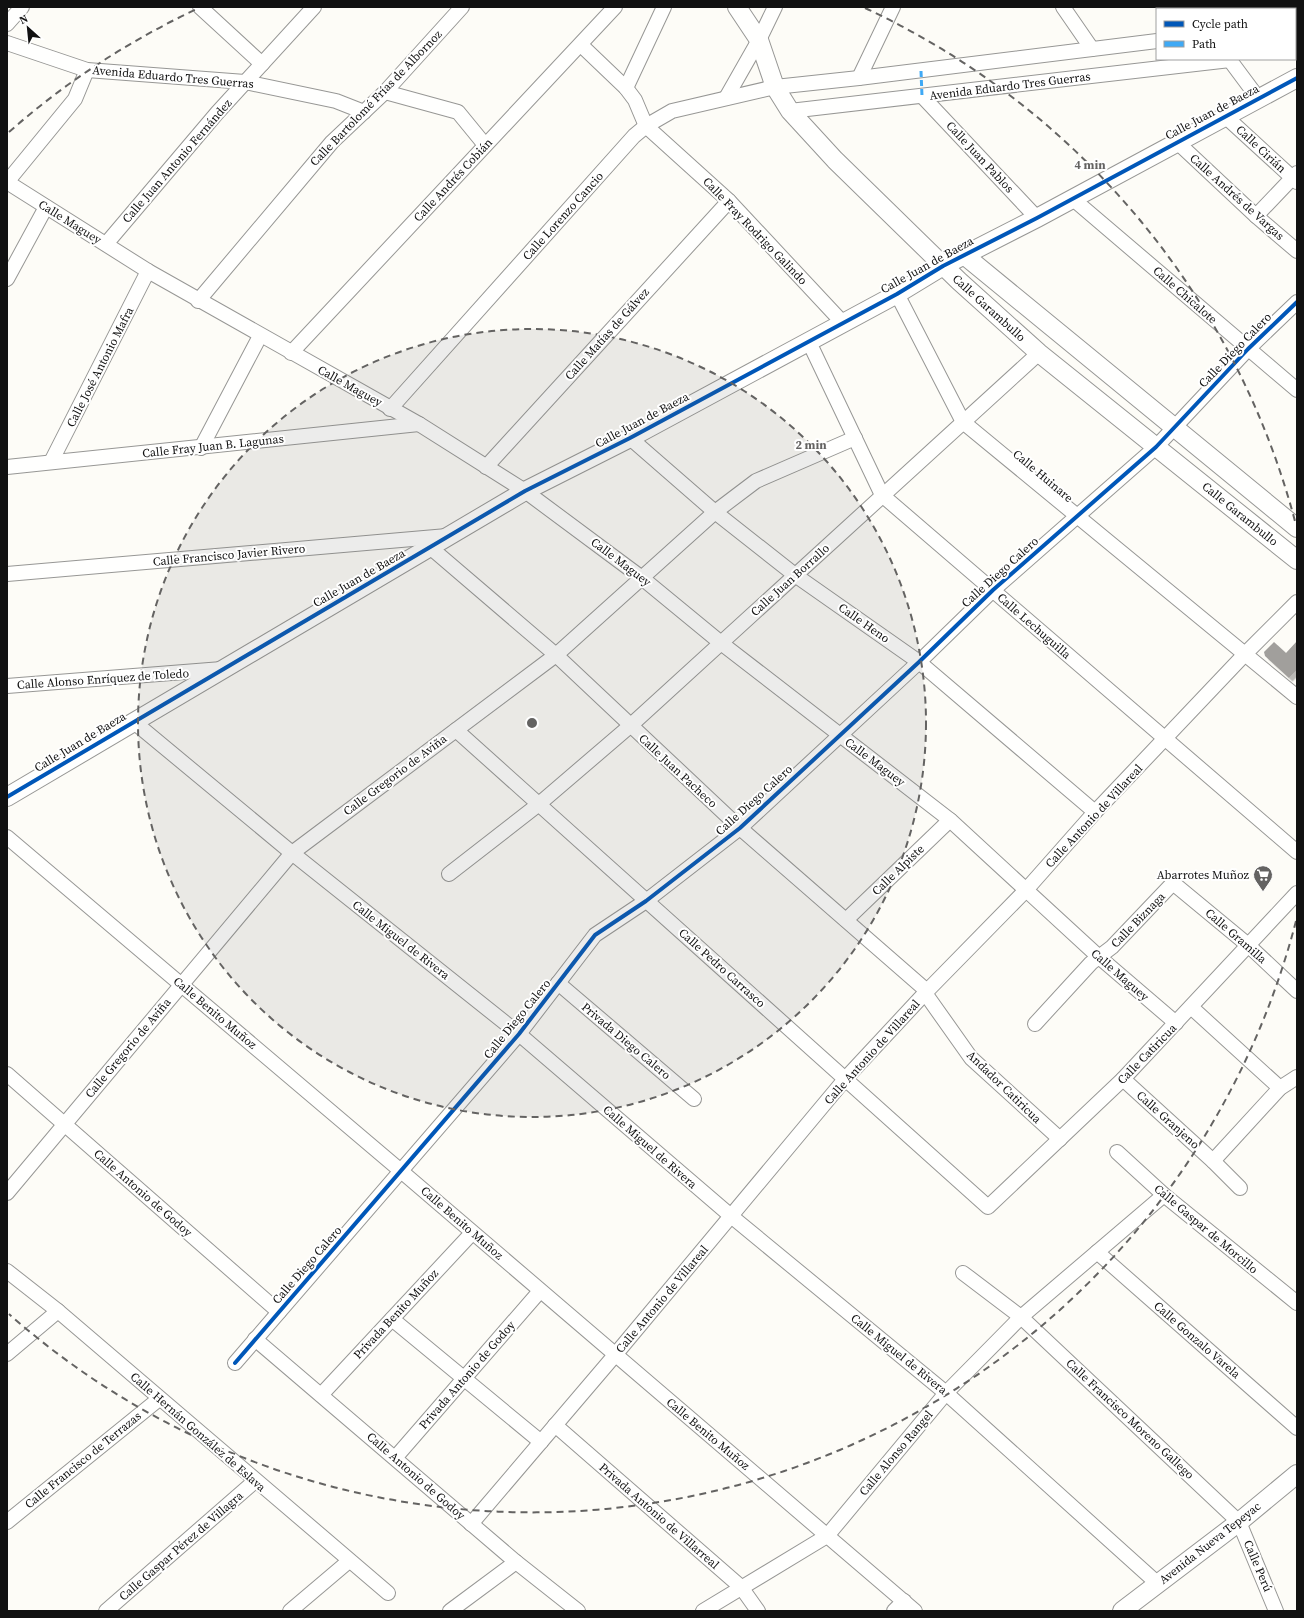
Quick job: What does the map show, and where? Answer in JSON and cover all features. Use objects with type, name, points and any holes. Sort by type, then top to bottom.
[{"type":"street","points":[[7,24],[22,7]]},
{"type":"street","points":[[200,7],[262,64]]},
{"type":"street","name":"Calle Juan Antonio Fernández","points":[[106,244],[245,82],[314,7]]},
{"type":"street","name":"Calle Bartolomé Frías de Albornoz","points":[[198,301],[332,142],[385,92],[462,7]]},
{"type":"street","name":"Calle Andrés Cobián","points":[[291,353],[615,7]]},
{"type":"street","points":[[626,88],[664,7]]},
{"type":"street","name":"Calle Garambullo","points":[[738,7],[759,40],[775,87],[790,111],[835,160],[943,266],[1038,353],[1297,560]]},
{"type":"street","points":[[726,98],[759,40],[775,7]]},
{"type":"street","points":[[859,78],[893,7]]},
{"type":"street","points":[[1063,7],[1092,49]]},
{"type":"street","points":[[775,87],[1156,41]]},
{"type":"street","name":"Avenida Eduardo Tres Guerras","points":[[7,43],[87,70],[245,82],[336,101],[364,112]]},
{"type":"street","points":[[581,45],[626,88],[635,100],[646,126]]},
{"type":"street","points":[[1229,60],[1258,98]]},
{"type":"street","name":"Avenida Eduardo Tres Guerras","points":[[790,111],[1229,60]]},
{"type":"street","points":[[7,182],[75,99],[87,70]]},
{"type":"street","name":"Calle Juan de Baeza","points":[[8,794],[134,722],[525,492],[630,438],[897,294],[943,266],[1037,218],[1297,78]]},
{"type":"street","name":"Calle Lorenzo Cancio","points":[[390,409],[634,136],[646,126],[672,111],[775,87]]},
{"type":"street","points":[[385,92],[458,112],[485,145]]},
{"type":"street","name":"Calle Juan Pablos","points":[[922,96],[1037,218]]},
{"type":"street","name":"Calle Cirián","points":[[1225,116],[1295,178]]},
{"type":"street","name":"Calle Fray Rodrigo Galindo","points":[[646,126],[728,200],[842,324]]},
{"type":"street","name":"Calle Andrés de Vargas","points":[[1177,142],[1256,216],[1297,251]]},
{"type":"street","points":[[1256,216],[1295,178]]},
{"type":"street","name":"Calle Maguey","points":[[7,182],[198,301],[419,424],[525,492],[642,578],[721,642],[950,820],[1099,957],[1176,1023]]},
{"type":"street","name":"Calle Chicalote","points":[[1073,198],[1297,390]]},
{"type":"street","name":"Calle Matías de Gálvez","points":[[486,467],[728,200]]},
{"type":"street","points":[[7,279],[46,207]]},
{"type":"street","name":"Calle Garambullo","points":[[964,255],[1297,528]]},
{"type":"street","name":"Calle José Antonio Mafra","points":[[51,462],[148,271]]},
{"type":"street","name":"Calle Huinare","points":[[897,294],[963,422],[1297,697]]},
{"type":"street","name":"Calle Diego Calero","points":[[256,1339],[520,1034],[595,935],[646,901],[740,828],[839,734],[919,662],[993,590],[1156,447],[1248,349],[1297,302]]},
{"type":"street","points":[[201,448],[260,336]]},
{"type":"street","name":"Calle Lechuguilla","points":[[809,342],[882,495],[1297,852]]},
{"type":"street","name":"Calle Juan Borrallo","points":[[449,874],[538,804],[630,726],[1038,353]]},
{"type":"street","name":"Calle Fray Juan B. Lagunas","points":[[7,467],[201,448],[419,424]]},
{"type":"street","name":"Calle Heno","points":[[630,438],[715,512],[795,575],[919,662],[1095,812]]},
{"type":"street","name":"Calle Gregorio de Aviña","points":[[7,1194],[292,853],[556,655],[715,512],[756,481],[855,438]]},
{"type":"street","name":"Calle Francisco Javier Rivero","points":[[7,574],[451,536]]},
{"type":"street","name":"Calle Juan Pacheco","points":[[431,548],[556,655],[740,828],[926,992]]},
{"type":"street","name":"Calle Antonio de Villareal","points":[[471,1524],[615,1355],[846,1078],[926,992],[1026,890],[1095,812],[1245,654],[1297,602]]},
{"type":"street","name":"Calle Alonso Enríquez de Toledo","points":[[7,686],[222,669]]},
{"type":"street","name":"Calle Miguel de Rivera","points":[[134,722],[292,853],[520,1034],[731,1216],[946,1393],[1157,1583]]},
{"type":"street","name":"Calle Pedro Carrasco","points":[[456,730],[846,1078],[988,1207]]},
{"type":"street","name":"Calle Alpiste","points":[[846,920],[950,820]]},
{"type":"street","name":"Calle Benito Muñoz","points":[[7,837],[402,1171],[472,1233],[915,1611]]},
{"type":"street","name":"Calle Gramilla","points":[[1173,883],[1248,945],[1297,991]]},
{"type":"street","name":"Calle Biznaga","points":[[1035,1024],[1091,963],[1112,947],[1173,883]]},
{"type":"street","name":"Calle Catiricua","points":[[988,1207],[1123,1080],[1297,893]]},
{"type":"street","name":"Privada Diego Calero","points":[[558,983],[694,1099]]},
{"type":"street","name":"Andador Catiricua","points":[[926,992],[971,1058],[1060,1140]]},
{"type":"street","points":[[1191,1007],[1280,1088]]},
{"type":"street","name":"Calle Antonio de Godoy","points":[[7,1074],[279,1312]]},
{"type":"street","points":[[1213,1161],[1280,1088],[1297,1077]]},
{"type":"street","name":"Calle Granjeno","points":[[1123,1080],[1213,1161],[1240,1188]]},
{"type":"street","name":"Calle Gaspar de Morcillo","points":[[1117,1152],[1164,1195],[1297,1303]]},
{"type":"street","name":"Calle Alonso Rangel","points":[[703,1611],[827,1536],[946,1393],[1021,1317],[1164,1195]]},
{"type":"street","name":"Privada Benito Muñoz","points":[[321,1395],[472,1233]]},
{"type":"street","name":"Calle Gonzalo Varela","points":[[1096,1252],[1297,1428]]},
{"type":"street","name":"Calle Hernán González de Eslava","points":[[7,1271],[58,1311],[159,1399],[388,1593]]},
{"type":"street","name":"Calle Francisco Moreno Gallego","points":[[963,1273],[1021,1317],[1239,1522]]},
{"type":"street","name":"Privada Antonio de Godoy","points":[[395,1458],[540,1291]]},
{"type":"street","points":[[7,1354],[58,1311]]},
{"type":"street","points":[[392,1319],[541,1442]]},
{"type":"street","points":[[235,1364],[256,1339]]},
{"type":"street","name":"Calle Antonio de Godoy","points":[[256,1339],[471,1524],[578,1611]]},
{"type":"street","name":"Calle Francisco de Terrazas","points":[[7,1522],[159,1399]]},
{"type":"street","name":"Privada Antonio de Villarreal","points":[[555,1425],[741,1587],[758,1611]]},
{"type":"street","name":"Avenida Nueva Tepeyac","points":[[1122,1611],[1239,1522],[1297,1474]]},
{"type":"street","name":"Calle Gaspar Pérez de Villagra","points":[[106,1611],[256,1481]]},
{"type":"street","name":"Calle Perú","points":[[1239,1522],[1276,1611]]},
{"type":"street","points":[[290,1611],[349,1561]]},
{"type":"street","points":[[450,1611],[516,1562]]},
{"type":"street","points":[[894,1611],[904,1601]]},
{"type":"building","points":[[1297,641],[1297,670],[1289,678],[1265,656],[1264,652],[1274,642],[1286,653]]},
{"type":"marked path","points":[[921,71],[922,96]]},
{"type":"cycle path","points":[[7,797],[525,491],[630,438],[897,294],[943,266],[1037,218],[1297,78]]},
{"type":"cycle path","points":[[235,1363],[519,1034],[595,935],[646,901],[740,828],[919,662],[993,590],[1156,447],[1248,349],[1297,302]]},
{"type":"place","name":"Abarrotes Muñoz","points":[[1263,892]]}]
